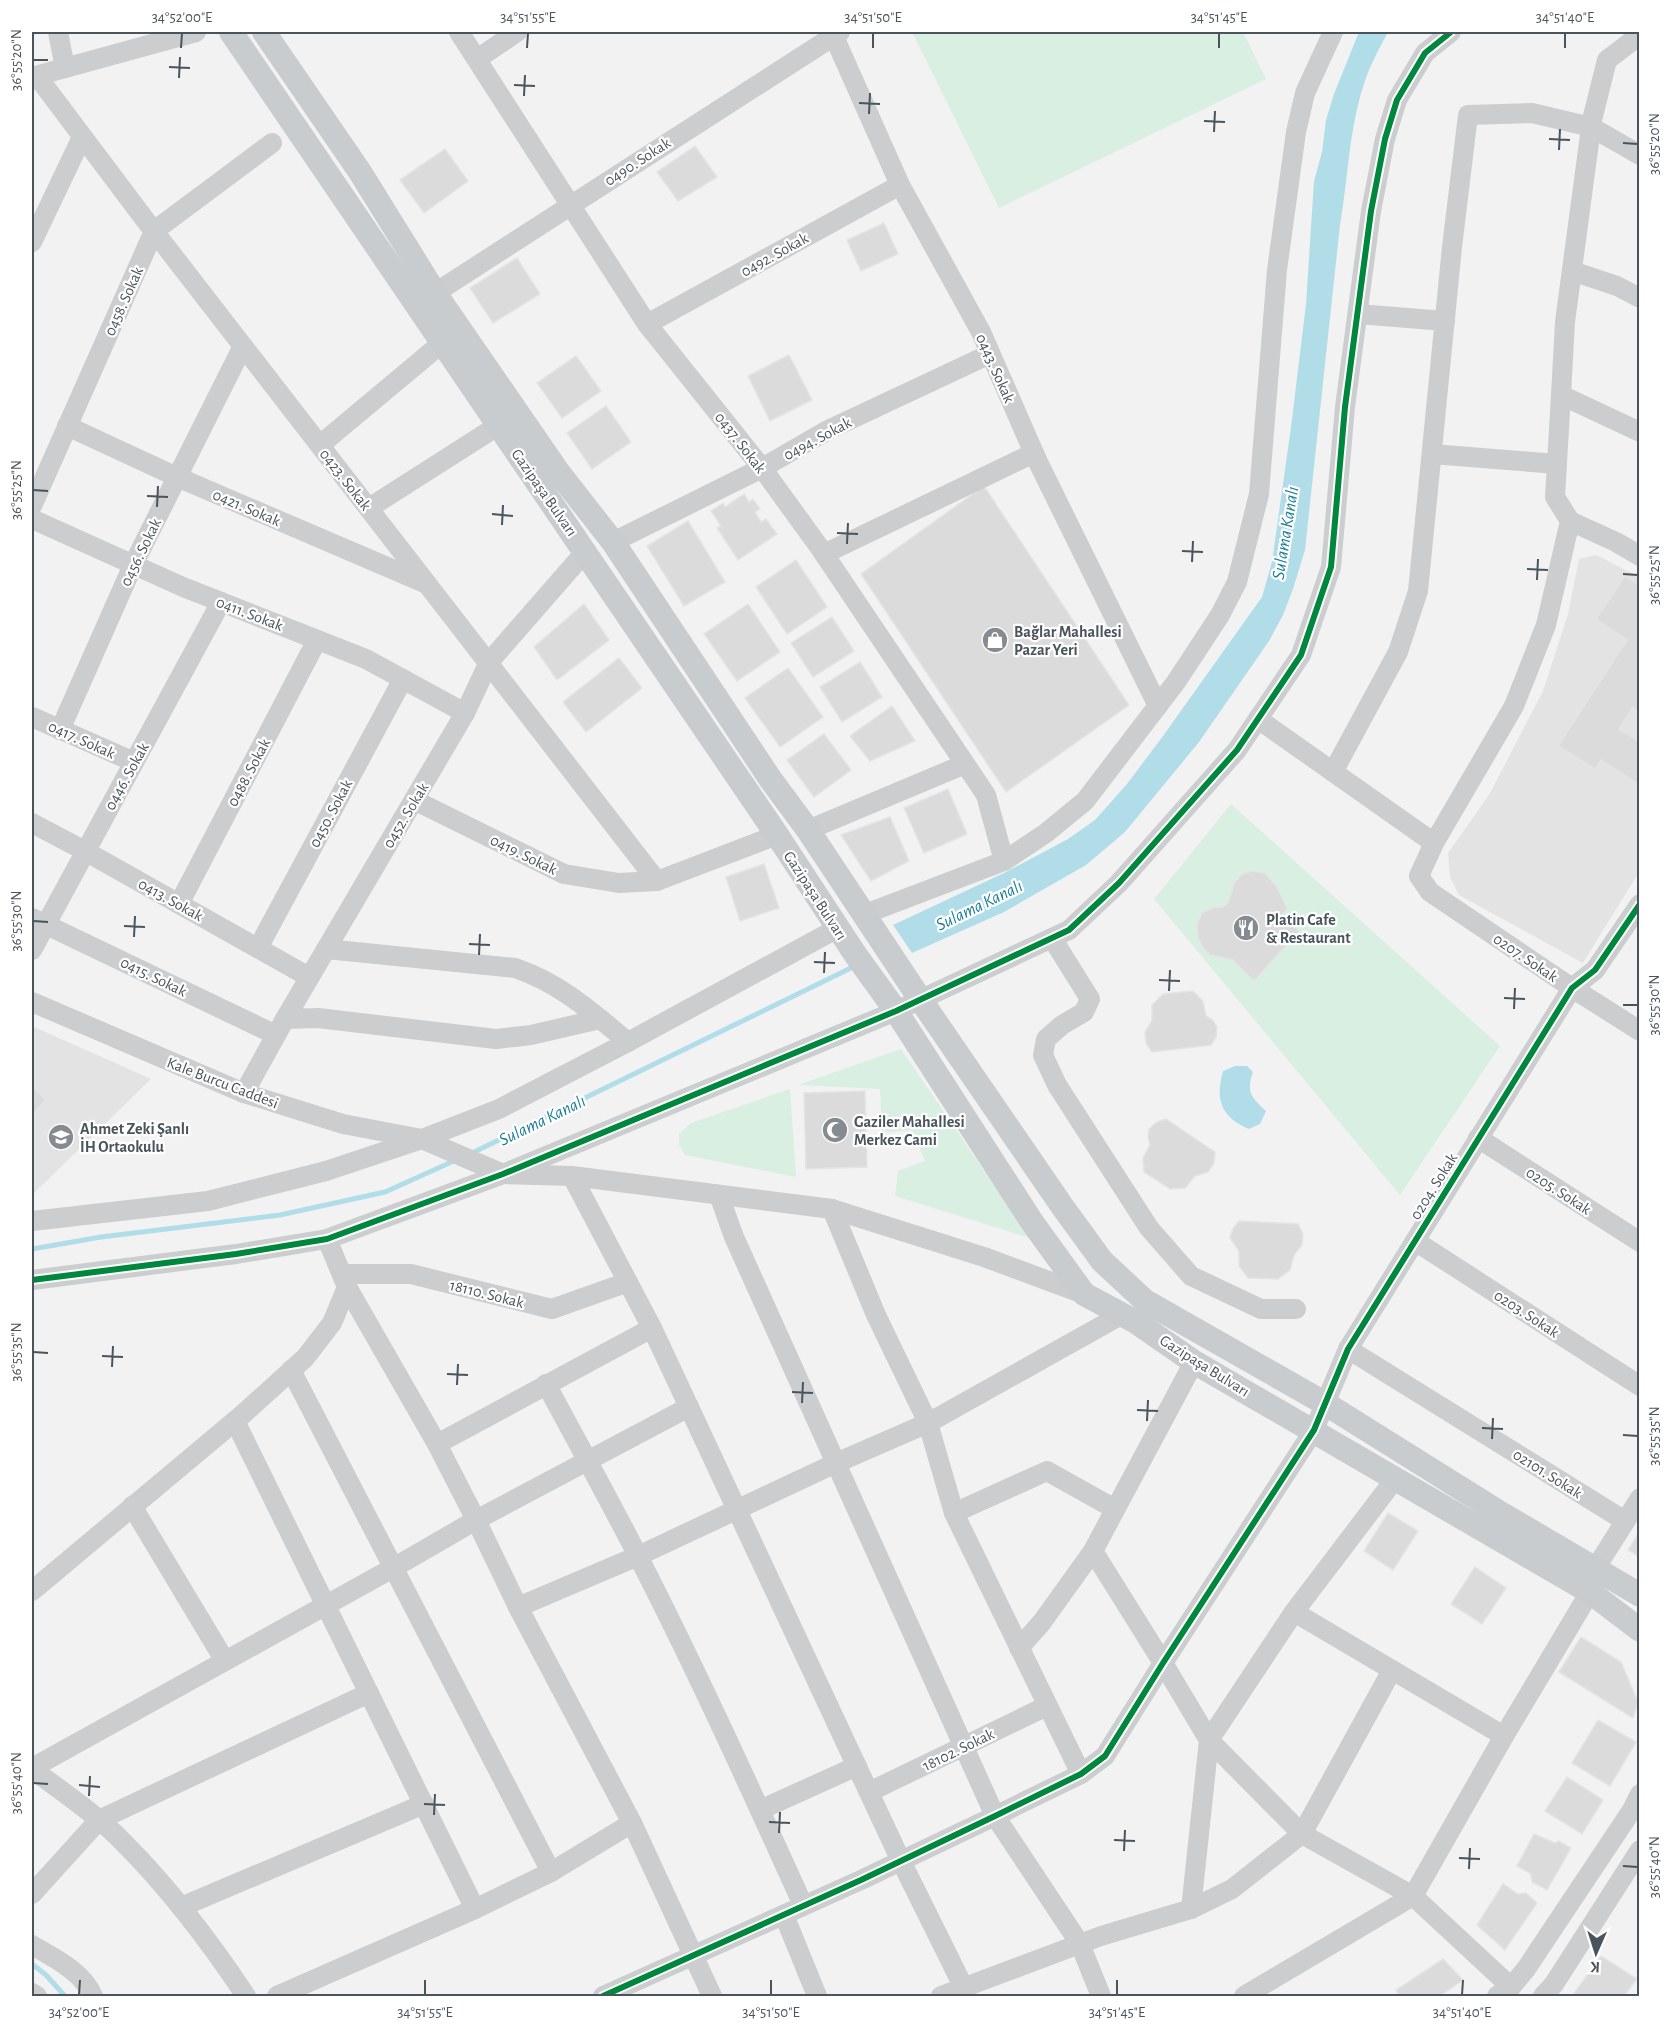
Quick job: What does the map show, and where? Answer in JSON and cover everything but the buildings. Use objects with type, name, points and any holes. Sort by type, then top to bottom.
[{"type":"main road","name":"Gazipaşa Bulvarı","points":[[231,32],[586,551],[855,954],[896,1011],[1032,1222],[1084,1294],[1136,1322],[1194,1362],[1395,1479],[1592,1580],[1640,1595]]},
{"type":"main road","name":"Gazipaşa Bulvarı","points":[[264,32],[360,172],[435,293],[559,473],[613,542],[771,780],[808,830],[920,999],[1102,1261],[1145,1301],[1326,1404],[1497,1511],[1592,1580],[1640,1630]]},
{"type":"street","points":[[58,32],[65,68]]},
{"type":"street","points":[[34,76],[196,32]]},
{"type":"street","name":"0437. Sokak","points":[[459,32],[647,324],[762,468],[824,554],[986,795],[1004,861]]},
{"type":"street","points":[[477,59],[516,32]]},
{"type":"street","points":[[870,922],[1004,861],[1046,833],[1085,801],[1176,682],[1220,615],[1237,582],[1259,494],[1277,270],[1296,132],[1305,93],[1333,32]]},
{"type":"street","points":[[32,1280],[236,1254],[327,1239],[502,1174],[896,1011],[1070,930],[1119,883],[1237,750],[1301,655],[1331,567],[1346,408],[1371,211],[1383,150],[1397,100],[1425,53],[1451,32]]},
{"type":"street","name":"0490. Sokak","points":[[435,293],[835,33]]},
{"type":"street","name":"0443. Sokak","points":[[835,33],[900,185],[981,332],[1034,453],[1158,706]]},
{"type":"street","points":[[1640,38],[1632,41],[1607,60],[1591,127],[1565,322],[1556,497],[1570,521],[1640,556]]},
{"type":"street","name":"0423. Sokak","points":[[34,76],[657,881]]},
{"type":"street","points":[[1333,772],[1398,652],[1418,591],[1452,247],[1468,116],[1532,113],[1591,127],[1640,155]]},
{"type":"street","points":[[32,242],[82,136]]},
{"type":"street","name":"0458. Sokak","points":[[32,506],[154,231],[272,143]]},
{"type":"street","name":"0492. Sokak","points":[[647,324],[900,185]]},
{"type":"street","points":[[1572,271],[1617,286],[1640,298]]},
{"type":"street","points":[[1358,314],[1445,321]]},
{"type":"street","points":[[320,445],[442,343]]},
{"type":"street","name":"0456. Sokak","points":[[60,730],[133,565],[243,346]]},
{"type":"street","name":"0494. Sokak","points":[[613,542],[762,468],[828,430],[990,354]]},
{"type":"street","points":[[1561,395],[1640,432]]},
{"type":"street","points":[[369,508],[499,425]]},
{"type":"street","name":"0421. Sokak","points":[[67,426],[177,477],[429,585]]},
{"type":"street","points":[[824,554],[1034,453]]},
{"type":"street","points":[[1432,454],[1557,464]]},
{"type":"street","name":"0411. Sokak","points":[[32,519],[221,602],[366,659],[465,713]]},
{"type":"street","points":[[1258,719],[1434,843],[1514,706],[1546,625],[1570,521]]},
{"type":"street","name":"0452. Sokak","points":[[244,1093],[309,977],[465,713],[489,662],[586,551]]},
{"type":"street","name":"0446. Sokak","points":[[32,950],[38,921],[85,851],[221,602]]},
{"type":"street","name":"0488. Sokak","points":[[179,904],[317,640]]},
{"type":"street","name":"0450. Sokak","points":[[258,948],[403,679]]},
{"type":"street","name":"0417. Sokak","points":[[32,717],[134,762]]},
{"type":"street","points":[[808,830],[965,764]]},
{"type":"street","name":"0419. Sokak","points":[[414,800],[564,874],[619,883],[657,881],[777,835]]},
{"type":"street","name":"0413. Sokak","points":[[32,823],[309,977]]},
{"type":"street","name":"0207. Sokak","points":[[1434,843],[1419,876],[1430,892],[1640,1031]]},
{"type":"street","name":"0204. Sokak","points":[[603,1996],[901,1861],[1081,1774],[1105,1756],[1314,1430],[1348,1349],[1572,988],[1595,970],[1640,904]]},
{"type":"street","name":"0415. Sokak","points":[[38,921],[280,1027]]},
{"type":"street","points":[[32,1221],[208,1201],[326,1171],[422,1139],[500,1109],[838,928]]},
{"type":"street","points":[[1052,938],[1090,999],[1084,1012],[1062,1025],[1046,1039],[1043,1055],[1057,1085],[1149,1228],[1191,1276],[1261,1310],[1296,1309]]},
{"type":"street","points":[[326,949],[515,968],[557,986],[628,1042]]},
{"type":"street","name":"Kale Burcu Caddesi","points":[[32,1002],[244,1093],[343,1124],[422,1139],[502,1174]]},
{"type":"street","points":[[280,1027],[318,1018],[496,1039],[531,1035],[600,1019]]},
{"type":"street","name":"0205. Sokak","points":[[1478,1138],[1640,1242]]},
{"type":"street","points":[[502,1174],[572,1176],[832,1209],[984,1257],[1084,1294]]},
{"type":"street","points":[[572,1176],[652,1328],[901,1861],[964,1988]]},
{"type":"street","points":[[719,1195],[734,1237],[995,1815],[1080,1944],[1101,1996]]},
{"type":"street","points":[[832,1209],[876,1315],[928,1423],[954,1513],[1081,1774]]},
{"type":"street","points":[[327,1239],[345,1281],[437,1444],[518,1607],[632,1823],[712,1996]]},
{"type":"street","name":"0203. Sokak","points":[[1415,1241],[1640,1386]]},
{"type":"street","name":"18110. Sokak","points":[[345,1281],[411,1274],[552,1309],[628,1282]]},
{"type":"street","points":[[32,1591],[235,1421],[305,1358],[332,1323],[345,1281]]},
{"type":"street","points":[[518,1607],[638,1556],[836,1463],[928,1423],[1121,1315]]},
{"type":"street","points":[[437,1444],[652,1328]]},
{"type":"street","name":"02101. Sokak","points":[[1348,1349],[1625,1521]]},
{"type":"street","points":[[1019,1648],[1042,1622],[1093,1551],[1194,1362]]},
{"type":"street","points":[[291,1370],[551,1872]]},
{"type":"street","points":[[546,1384],[638,1556],[738,1761],[803,1905]]},
{"type":"street","points":[[246,1996],[218,1954],[124,1842],[32,1768],[476,1520],[689,1407]]},
{"type":"street","points":[[235,1421],[475,1909]]},
{"type":"street","points":[[954,1513],[1047,1471],[1115,1509]]},
{"type":"street","points":[[1191,1909],[1209,1740],[1294,1612],[1395,1479]]},
{"type":"street","points":[[1244,1996],[1413,1896],[1640,1498]]},
{"type":"street","points":[[132,1506],[225,1661]]},
{"type":"street","points":[[1093,1551],[1209,1740],[1302,1834],[1413,1896],[1504,1992],[1526,1969],[1640,1794]]},
{"type":"street","points":[[1294,1612],[1504,1736]]},
{"type":"street","points":[[941,1996],[1080,1944],[1191,1909],[1232,1889],[1302,1834],[1392,1670]]},
{"type":"street","points":[[32,1894],[99,1820],[369,1693]]},
{"type":"street","name":"18102. Sokak","points":[[869,1792],[1047,1706]]},
{"type":"street","points":[[760,1810],[857,1766]]},
{"type":"street","points":[[181,1908],[424,1804]]},
{"type":"street","points":[[278,1996],[475,1909],[551,1872],[632,1823]]},
{"type":"street","points":[[1542,1996],[1554,1984],[1640,1850]]},
{"type":"street","points":[[784,1915],[817,1996]]},
{"type":"street","points":[[32,1945],[67,1966],[89,1987],[93,1996]]},
{"type":"street","points":[[32,1992],[37,1996]]},
{"type":"shaded area","points":[[1596,555],[1639,577],[1639,872],[1583,963],[1459,895],[1450,877],[1448,853],[1489,795],[1543,691],[1568,614],[1579,559]]},
{"type":"shaded area","name":"Ahmet Zeki Şanlı İH Ortaokulu","points":[[32,1026],[151,1079],[32,1195]]},
{"type":"green space","points":[[912,32],[1243,32],[1266,79],[999,208]]},
{"type":"green space","points":[[1231,804],[1500,1046],[1400,1195],[1154,899]]},
{"type":"green space","points":[[901,1049],[1030,1238],[895,1196],[898,1171],[925,1161],[912,1130],[882,1133],[880,1089],[798,1085]]},
{"type":"green space","points":[[790,1089],[796,1177],[685,1155],[679,1145],[679,1134],[691,1123]]},
{"type":"water","points":[[1359,32],[1388,32],[1374,58],[1358,104],[1340,225],[1305,550],[1283,615],[1269,641],[1199,742],[1125,832],[1086,865],[1004,912],[912,953],[893,925],[1004,873],[1068,839],[1095,820],[1127,784],[1163,736],[1262,597],[1272,562],[1291,427],[1306,304],[1314,181],[1322,152],[1326,120]]},
{"type":"water","points":[[1235,1066],[1247,1066],[1253,1072],[1250,1085],[1251,1094],[1266,1111],[1260,1124],[1249,1129],[1226,1113],[1220,1099],[1223,1071]]},
{"type":"waterway","name":"Sulama Kanalı","points":[[470,1154],[855,966]]},
{"type":"waterway","name":"Sulama Kanalı","points":[[32,1249],[101,1237],[280,1215],[385,1192],[456,1160]]},
{"type":"waterway","points":[[32,1964],[46,1975],[65,1996]]},
{"type":"cycle path","points":[[32,1280],[236,1254],[327,1239],[503,1174],[896,1011],[1069,930],[1119,883],[1237,750],[1301,655],[1331,567],[1345,407],[1371,211],[1385,139],[1397,100],[1425,53],[1451,32]]},
{"type":"cycle path","points":[[603,1996],[861,1880],[995,1816],[1081,1774],[1105,1756],[1314,1430],[1348,1349],[1572,988],[1595,970],[1640,904]]},
{"type":"place","name":"Bağlar Mahallesi Pazar Yeri","points":[[995,640]]},
{"type":"place","name":"Platin Cafe & Restaurant","points":[[1246,928]]},
{"type":"place","name":"Gaziler Mahallesi Merkez Cami","points":[[835,1130]]},
{"type":"place","name":"Ahmet Zeki Şanlı İH Ortaokulu","points":[[61,1137]]}]
